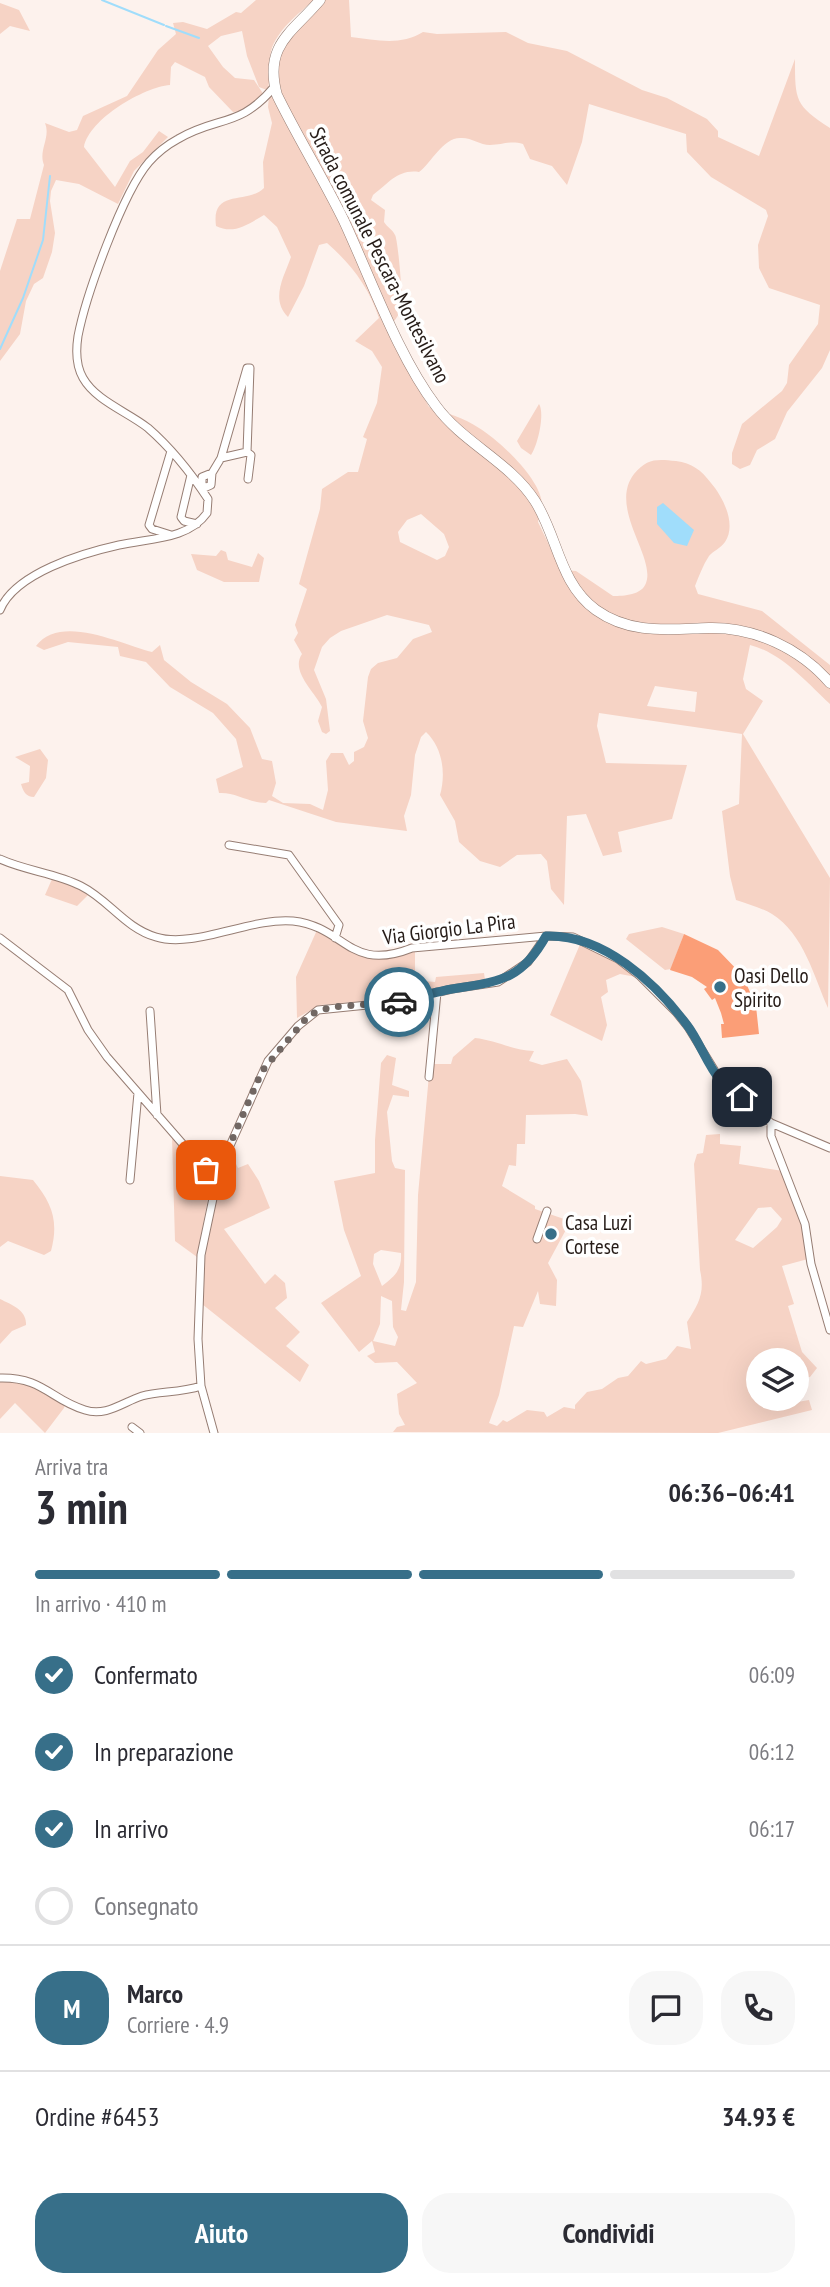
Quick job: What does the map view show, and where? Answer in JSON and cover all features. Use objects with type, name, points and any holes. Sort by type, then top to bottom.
[{"type":"street","points":[[0,610],[12,591],[41,573],[100,550],[171,535],[197,524],[207,513],[209,506],[202,489],[171,451],[147,428],[95,392],[83,378],[76,349],[80,324],[128,195],[148,163],[160,151],[193,131],[224,123],[248,113],[260,104],[275,86],[276,58],[282,41],[292,26],[320,0]]},
{"type":"street","name":"Strada comunale Pescara-Montesilvano","points":[[275,86],[425,390],[457,430],[522,484],[536,503],[558,557],[580,596],[603,614],[628,626],[647,630],[719,628],[753,632],[796,654],[830,683]]},
{"type":"street","points":[[202,489],[211,485],[212,473],[221,458],[247,368],[250,368],[247,452],[251,455],[248,480]]},
{"type":"street","points":[[171,451],[149,525],[152,529],[171,535]]},
{"type":"street","points":[[221,458],[247,452]]},
{"type":"street","points":[[191,475],[181,517],[184,521],[197,524]]},
{"type":"street","points":[[229,845],[289,855],[332,912],[339,925],[335,938]]},
{"type":"street","name":"Via Giorgio La Pira","points":[[0,859],[79,885],[114,909],[131,927],[155,937],[177,939],[284,920],[307,923],[367,956],[395,955],[412,948],[546,936],[573,937],[585,941],[618,959],[640,976],[688,1027],[721,1081],[771,1123],[830,1148]]},
{"type":"street","points":[[214,1433],[201,1386],[198,1283],[215,1181],[262,1071],[309,1015],[331,1007],[379,1005],[498,982],[528,962],[546,936]]},
{"type":"street","points":[[0,938],[68,990],[88,1030],[138,1093],[215,1181]]},
{"type":"street","points":[[429,1077],[436,992]]},
{"type":"street","points":[[150,1011],[158,1115]]},
{"type":"street","points":[[130,1180],[138,1093]]},
{"type":"street","points":[[771,1123],[771,1136],[805,1224],[811,1264],[830,1330]]},
{"type":"street","points":[[208,1173],[219,1170]]},
{"type":"street","points":[[537,1239],[547,1211]]},
{"type":"street","points":[[0,1378],[31,1381],[81,1409],[92,1412],[111,1410],[144,1396],[182,1392],[201,1386]]},
{"type":"street","points":[[132,1426],[140,1433]]},
{"type":"shaded area","points":[[256,0],[314,0],[289,23],[274,43],[267,90],[259,87],[247,56],[242,31],[221,36],[208,46],[235,78],[254,80],[264,95],[242,111],[233,112],[209,87],[205,77],[175,62],[171,67],[170,85],[133,98],[96,126],[84,147],[115,187],[130,161],[143,152],[159,131],[168,137],[134,171],[118,204],[79,184],[56,180],[50,201],[55,233],[52,252],[43,278],[34,284],[26,301],[20,334],[0,361],[0,271],[17,219],[30,219],[44,165],[42,154],[47,134],[45,123],[69,132],[77,130],[83,116],[127,96],[158,50],[176,34],[173,23],[183,22],[207,29],[236,12],[241,13]]},
{"type":"shaded area","points":[[324,0],[349,0],[351,37],[397,41],[423,32],[506,32],[528,43],[567,51],[642,90],[667,98],[707,119],[718,131],[718,137],[759,156],[795,59],[799,101],[830,128],[830,350],[822,368],[787,412],[775,439],[757,450],[750,465],[740,469],[732,464],[732,453],[742,424],[782,391],[787,383],[789,365],[818,324],[820,305],[769,288],[759,268],[758,245],[768,216],[766,210],[711,177],[687,152],[686,134],[589,104],[582,142],[567,185],[552,166],[530,159],[523,144],[490,145],[456,138],[444,145],[419,172],[405,173],[394,178],[373,195],[371,200],[385,210],[384,222],[394,233],[398,247],[402,307],[389,332],[429,407],[479,428],[508,451],[528,473],[540,496],[542,508],[538,522],[561,570],[576,571],[613,596],[641,590],[646,583],[647,572],[629,517],[627,487],[634,474],[648,462],[663,460],[687,463],[700,471],[716,489],[727,511],[730,527],[725,542],[709,556],[700,574],[695,586],[698,594],[762,611],[830,665],[830,704],[783,662],[750,645],[743,679],[746,689],[763,701],[743,734],[830,878],[828,1008],[807,957],[792,933],[772,914],[736,900],[730,876],[722,811],[739,804],[742,734],[599,713],[597,726],[606,763],[687,765],[672,819],[618,832],[622,852],[603,856],[586,814],[567,816],[564,905],[551,889],[547,861],[541,854],[517,855],[500,867],[480,861],[459,842],[455,821],[440,795],[442,762],[432,738],[426,732],[421,737],[415,755],[411,795],[404,816],[407,831],[336,822],[269,800],[260,803],[219,793],[216,779],[243,767],[236,739],[213,713],[170,687],[146,662],[120,656],[118,647],[68,642],[44,650],[36,646],[47,636],[60,632],[92,634],[152,652],[160,645],[164,660],[191,682],[227,704],[250,728],[262,759],[272,761],[276,783],[272,796],[283,803],[310,804],[323,810],[328,790],[326,761],[331,753],[343,753],[349,765],[354,761],[354,752],[364,747],[368,738],[363,721],[371,669],[378,663],[397,658],[413,639],[432,632],[429,625],[387,615],[341,631],[330,638],[322,647],[314,670],[326,699],[330,731],[326,734],[322,732],[318,721],[322,707],[301,674],[299,661],[302,654],[294,640],[298,633],[295,625],[307,589],[299,584],[320,509],[322,489],[348,472],[358,472],[367,439],[363,437],[377,403],[382,367],[372,351],[355,341],[379,318],[375,306],[358,277],[327,243],[319,245],[304,286],[288,317],[280,303],[279,295],[291,257],[277,227],[264,215],[235,229],[216,226],[219,206],[264,188],[263,162],[272,123],[268,107],[269,96],[284,44]],"holes":[[[421,514],[444,534],[449,547],[445,556],[437,560],[400,542],[398,532],[407,520]],[[655,686],[697,692],[695,712],[647,706]]]},
{"type":"shaded area","points":[[0,3],[19,10],[30,31],[10,26],[0,34]]},
{"type":"shaded area","points":[[539,404],[540,429],[531,455],[521,448],[517,441]]},
{"type":"shaded area","points":[[221,550],[226,552],[228,560],[252,567],[258,553],[264,558],[259,582],[224,582],[197,570],[191,554],[216,556]]},
{"type":"shaded area","points":[[40,749],[48,760],[46,778],[34,797],[31,797],[25,793],[21,784],[29,782],[30,766],[15,757]]},
{"type":"shaded area","points":[[52,879],[67,882],[89,894],[77,906],[45,895]]},
{"type":"shaded area","points":[[662,927],[684,934],[671,969],[665,970],[626,939],[629,934]]},
{"type":"shaded area","points":[[317,930],[364,955],[386,957],[415,950],[415,980],[435,982],[436,977],[484,973],[485,980],[396,998],[320,1005],[297,1018],[296,977]]},
{"type":"shaded area","points":[[581,942],[609,956],[636,977],[620,974],[606,980],[608,992],[601,997],[607,1025],[602,1041],[550,1015]]},
{"type":"shaded area","points":[[475,1038],[534,1051],[529,1061],[542,1065],[567,1059],[581,1081],[588,1116],[526,1115],[525,1144],[517,1144],[516,1166],[509,1165],[502,1186],[535,1206],[535,1209],[564,1219],[569,1224],[548,1263],[557,1280],[556,1306],[540,1304],[538,1291],[523,1327],[514,1326],[499,1395],[489,1423],[497,1426],[503,1420],[507,1422],[527,1410],[544,1412],[547,1417],[564,1407],[575,1409],[575,1405],[587,1392],[602,1389],[618,1378],[628,1376],[641,1361],[646,1364],[666,1359],[677,1346],[691,1349],[687,1322],[698,1303],[702,1285],[694,1164],[697,1154],[703,1153],[706,1135],[720,1134],[720,1144],[741,1146],[739,1164],[783,1171],[800,1219],[808,1259],[782,1266],[794,1304],[788,1306],[801,1348],[746,1348],[746,1411],[808,1411],[718,1433],[393,1432],[397,1427],[405,1425],[399,1414],[397,1394],[417,1383],[397,1362],[375,1363],[367,1356],[375,1352],[372,1341],[359,1352],[321,1303],[361,1276],[344,1230],[334,1181],[375,1173],[381,1063],[387,1055],[396,1058],[392,1085],[409,1091],[409,1097],[393,1095],[387,1112],[392,1161],[395,1168],[405,1170],[404,1282],[401,1310],[406,1311],[416,1282],[418,1195],[430,1064],[451,1064],[453,1057]],"holes":[[[771,1207],[782,1219],[777,1227],[753,1248],[735,1240],[758,1208]],[[381,1250],[401,1253],[397,1272],[382,1286],[373,1264],[374,1254]],[[381,1296],[392,1301],[393,1327],[398,1337],[395,1346],[373,1341],[380,1324]]]},
{"type":"shaded area","points":[[172,1137],[208,1179],[210,1187],[197,1257],[175,1241]]},
{"type":"shaded area","points":[[229,1150],[238,1168],[248,1164],[259,1181],[270,1208],[224,1229],[265,1284],[275,1274],[285,1283],[287,1298],[275,1308],[300,1332],[286,1346],[309,1365],[300,1382],[202,1304],[209,1226]]},
{"type":"shaded area","points":[[0,1176],[33,1180],[40,1188],[54,1221],[51,1251],[44,1255],[8,1241],[0,1247]]},
{"type":"shaded area","points":[[0,1299],[24,1315],[26,1325],[12,1331],[0,1344]]},
{"type":"shaded area","points":[[809,1359],[817,1368],[809,1377]]},
{"type":"shaded area","points":[[0,1380],[24,1382],[66,1402],[64,1408],[45,1433],[15,1403],[0,1419]]},
{"type":"water","points":[[663,503],[694,530],[687,546],[674,543],[657,524],[657,507]]},
{"type":"building","name":"Oasi Dello Spirito","points":[[684,934],[718,950],[743,976],[756,1006],[759,1034],[722,1038],[721,1024],[724,1024],[721,1013],[715,998],[712,1000],[704,989],[707,987],[692,977],[670,970]]},
{"type":"waterway","points":[[102,0],[164,25]]},
{"type":"waterway","points":[[166,26],[199,38]]},
{"type":"waterway","points":[[0,349],[23,298],[43,240],[50,176]]},
{"type":"way so far","points":[[206,1170],[208,1173],[219,1170],[262,1071],[309,1015],[331,1007],[399,1002]]},
{"type":"place","name":"Oasi Dello Spirito","points":[[720,987]]},
{"type":"place","name":"Casa Luzi Cortese","points":[[551,1234]]},
{"type":"route","points":[[399,1002],[452,989],[498,982],[528,962],[546,936],[573,937],[601,948],[640,976],[688,1027],[721,1081],[742,1097]]}]
